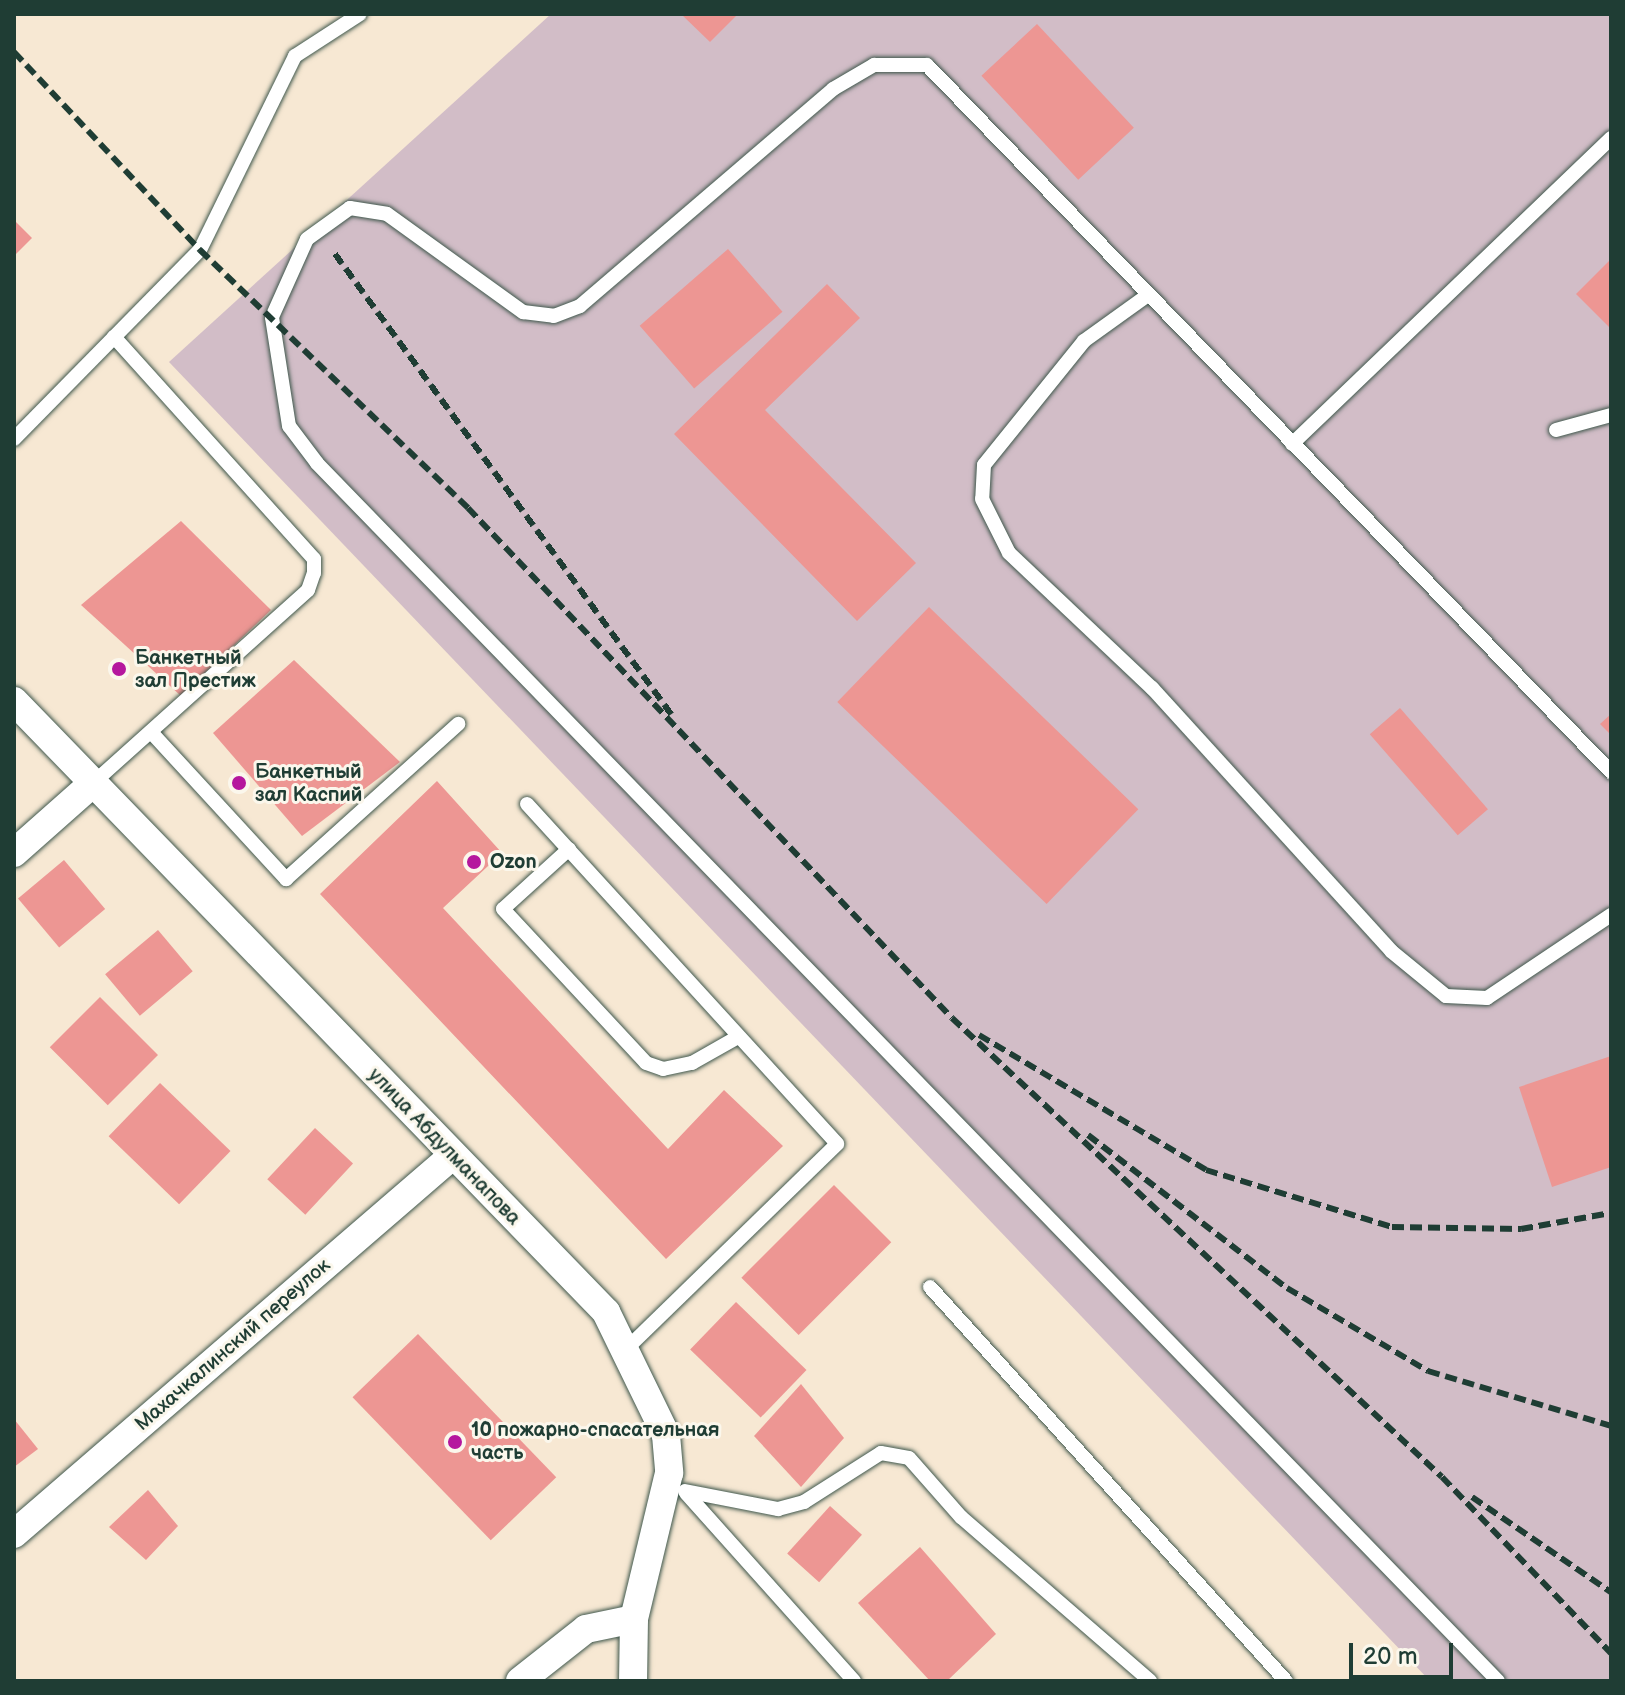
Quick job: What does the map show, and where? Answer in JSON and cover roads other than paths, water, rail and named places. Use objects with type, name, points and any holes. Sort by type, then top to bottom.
[{"type":"street","name":"улица Абдулманапова","points":[[14,701],[606,1312],[627,1348],[666,1435],[677,1482],[634,1619],[633,1681]]},
{"type":"street","points":[[14,853],[92,784]]},
{"type":"street","name":"Махачкалинский переулок","points":[[14,1534],[452,1156]]},
{"type":"street","points":[[520,1681],[586,1629],[634,1619]]},
{"type":"lane","points":[[14,439],[200,250],[295,56],[360,14]]},
{"type":"lane","points":[[1498,1681],[317,463],[289,426],[272,328],[307,239],[350,208],[387,214],[523,312],[554,316],[580,306],[833,89],[874,65],[927,65],[1611,772]]},
{"type":"lane","points":[[1292,444],[1611,138]]},
{"type":"lane","points":[[1148,295],[1084,341],[984,465],[982,499],[1009,553],[1162,699],[1391,951],[1446,996],[1487,998],[1611,915]]},
{"type":"lane","points":[[92,784],[308,590],[314,559],[114,337]]},
{"type":"lane","points":[[1556,430],[1611,415]]},
{"type":"lane","points":[[151,732],[286,879],[458,724]]},
{"type":"lane","points":[[527,804],[736,1038],[837,1144],[627,1348]]},
{"type":"lane","points":[[569,849],[503,909],[646,1063],[663,1069],[692,1063],[736,1038]]},
{"type":"lane","points":[[930,1287],[1286,1681]]},
{"type":"lane","points":[[677,1482],[778,1509],[804,1502],[881,1453],[909,1458],[961,1517],[1150,1681]]},
{"type":"lane","points":[[677,1482],[854,1681]]},
{"type":"railway","points":[[14,52],[200,250],[468,508],[952,1018],[1442,1477],[1611,1653]]},
{"type":"railway","points":[[335,254],[674,718]]},
{"type":"railway","points":[[979,1035],[1206,1170],[1392,1227],[1521,1229],[1611,1213]]},
{"type":"railway","points":[[1088,1135],[1287,1288],[1428,1371],[1611,1426]]},
{"type":"railway","points":[[1472,1497],[1611,1592]]},
{"type":"place","name":"Банкетный зал Престиж","points":[[119,669]]},
{"type":"place","name":"Банкетный зал Каспий","points":[[239,783]]},
{"type":"place","name":"Ozon","points":[[474,862]]},
{"type":"place","name":"10 пожарно-спасательная часть","points":[[455,1442]]}]
